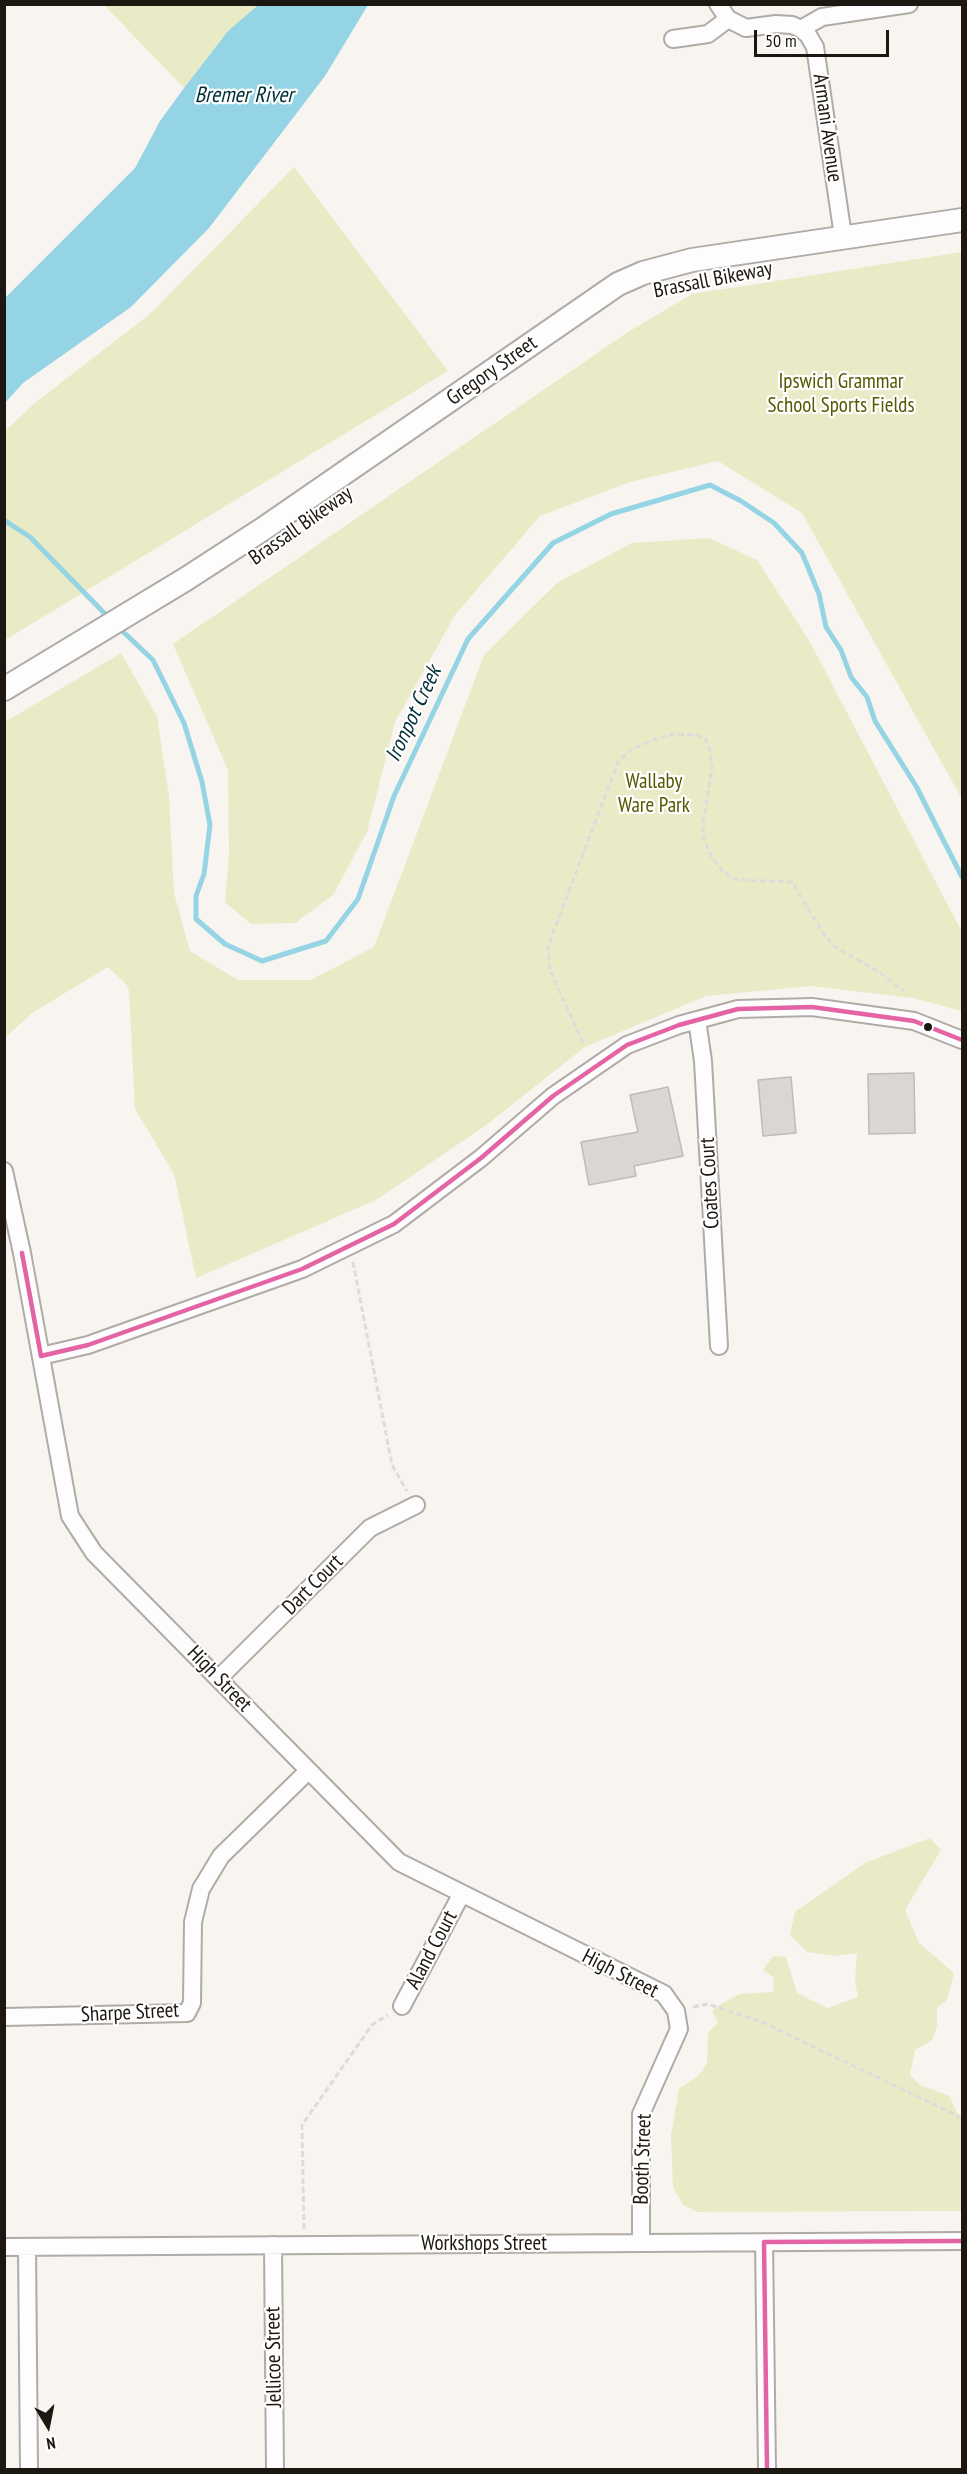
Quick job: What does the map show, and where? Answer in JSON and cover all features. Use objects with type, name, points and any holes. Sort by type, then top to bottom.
[{"type":"main road","name":"Gregory Street","points":[[4,689],[186,579],[263,529],[618,284],[643,273],[684,262],[843,236],[963,220]]},
{"type":"street","points":[[718,4],[728,19],[746,28],[776,24],[792,25],[801,29],[822,17],[909,4]]},
{"type":"street","points":[[673,39],[708,34],[728,19]]},
{"type":"street","name":"Armani Avenue","points":[[801,29],[808,34],[815,47],[843,236]]},
{"type":"street","points":[[41,1356],[88,1346],[302,1269],[394,1224],[481,1158],[553,1096],[627,1045],[697,1020],[738,1009],[812,1007],[914,1021],[963,1040]]},
{"type":"street","name":"Coates Court","points":[[697,1020],[704,1061],[719,1346]]},
{"type":"street","name":"High Street","points":[[4,1171],[22,1253],[70,1516],[94,1553],[399,1862],[664,1994],[676,2011]]},
{"type":"street","points":[[4,1253],[22,1253]]},
{"type":"street","name":"Dart Court","points":[[219,1678],[369,1528],[416,1505]]},
{"type":"street","name":"Sharpe Street","points":[[4,2017],[187,2013],[192,2003],[193,1922],[201,1889],[221,1856],[308,1771]]},
{"type":"street","name":"Aland Court","points":[[402,2006],[461,1894]]},
{"type":"street","name":"Booth Street","points":[[641,2243],[641,2114],[679,2029],[676,2011]]},
{"type":"street","name":"Workshops Street","points":[[4,2247],[963,2241]]},
{"type":"street","points":[[764,2242],[766,2469]]},
{"type":"street","name":"Jellicoe Street","points":[[273,2245],[275,2469]]},
{"type":"street","points":[[27,2247],[29,2469]]},
{"type":"path","name":"Brassall Bikeway","points":[[245,566],[277,546]]},
{"type":"path","points":[[583,1043],[550,970],[548,946],[618,762],[629,751],[654,739],[675,734],[698,735],[709,747],[712,767],[704,817],[704,840],[711,856],[722,870],[730,877],[739,880],[792,882],[823,933],[834,946],[882,974],[903,991]]},
{"type":"path","points":[[348,1247],[358,1276],[392,1465],[416,1505]]},
{"type":"path","points":[[676,2011],[708,2004],[764,2023],[963,2118]]},
{"type":"path","points":[[304,2245],[302,2125],[372,2025],[402,2006]]},
{"type":"green space","points":[[104,5],[258,5],[228,31],[184,88]]},
{"type":"green space","points":[[294,167],[448,371],[5,640],[5,431],[36,402],[150,314]]},
{"type":"green space","name":"Ipswich Grammar School Sports Fields","points":[[962,252],[962,799],[802,513],[718,461],[630,482],[540,516],[455,615],[395,722],[367,832],[333,895],[295,923],[251,924],[225,902],[229,854],[228,770],[173,644],[628,332],[692,294]]},
{"type":"green space","name":"Wallaby Ware Park","points":[[709,538],[757,560],[810,642],[962,932],[962,1011],[913,998],[811,986],[706,996],[585,1047],[485,1126],[376,1200],[196,1278],[174,1174],[135,1109],[129,991],[125,983],[108,967],[32,1013],[5,1038],[5,722],[121,653],[157,716],[169,796],[174,893],[190,951],[238,980],[311,980],[374,947],[484,655],[557,583],[632,543]]},
{"type":"green space","points":[[930,1838],[941,1850],[905,1910],[919,1943],[954,1973],[947,2000],[937,2008],[937,2026],[932,2040],[915,2050],[910,2075],[920,2085],[949,2096],[962,2122],[962,2211],[697,2212],[683,2205],[673,2187],[671,2135],[679,2089],[699,2075],[707,2063],[708,2032],[718,2023],[712,2011],[740,1994],[773,1992],[774,1978],[763,1970],[773,1956],[786,1957],[797,1993],[827,2008],[858,1997],[855,1981],[857,1953],[835,1956],[807,1952],[790,1935],[795,1912],[865,1863]]},
{"type":"water","name":"Bremer River","points":[[258,5],[368,5],[325,76],[209,228],[131,307],[23,383],[5,403],[5,298],[135,168],[160,121],[184,88],[228,31]]},
{"type":"building","points":[[914,1073],[915,1133],[869,1134],[868,1074]]},
{"type":"building","points":[[791,1077],[796,1133],[763,1136],[758,1080]]},
{"type":"building","points":[[668,1087],[683,1156],[634,1166],[636,1176],[589,1185],[581,1142],[638,1132],[630,1095]]},
{"type":"waterway","name":"Ironpot Creek","points":[[117,626],[153,660],[184,723],[202,782],[210,825],[204,874],[196,896],[196,919],[225,944],[262,961],[326,941],[358,899],[394,796],[468,639],[553,543],[611,514],[710,485],[741,501],[774,523],[802,553],[819,594],[826,627],[841,650],[851,677],[867,697],[875,721],[916,786],[962,877]]},
{"type":"waterway","name":"Ironpot Creek","points":[[4,520],[30,537],[110,619]]},
{"type":"transit line","points":[[41,1356],[88,1345],[302,1269],[394,1224],[481,1158],[553,1096],[627,1045],[679,1025],[738,1009],[812,1007],[914,1021],[962,1040]]},
{"type":"transit line","points":[[22,1253],[41,1356]]},
{"type":"transit line","points":[[764,2242],[962,2241]]},
{"type":"transit line","points":[[764,2242],[767,2470]]}]
